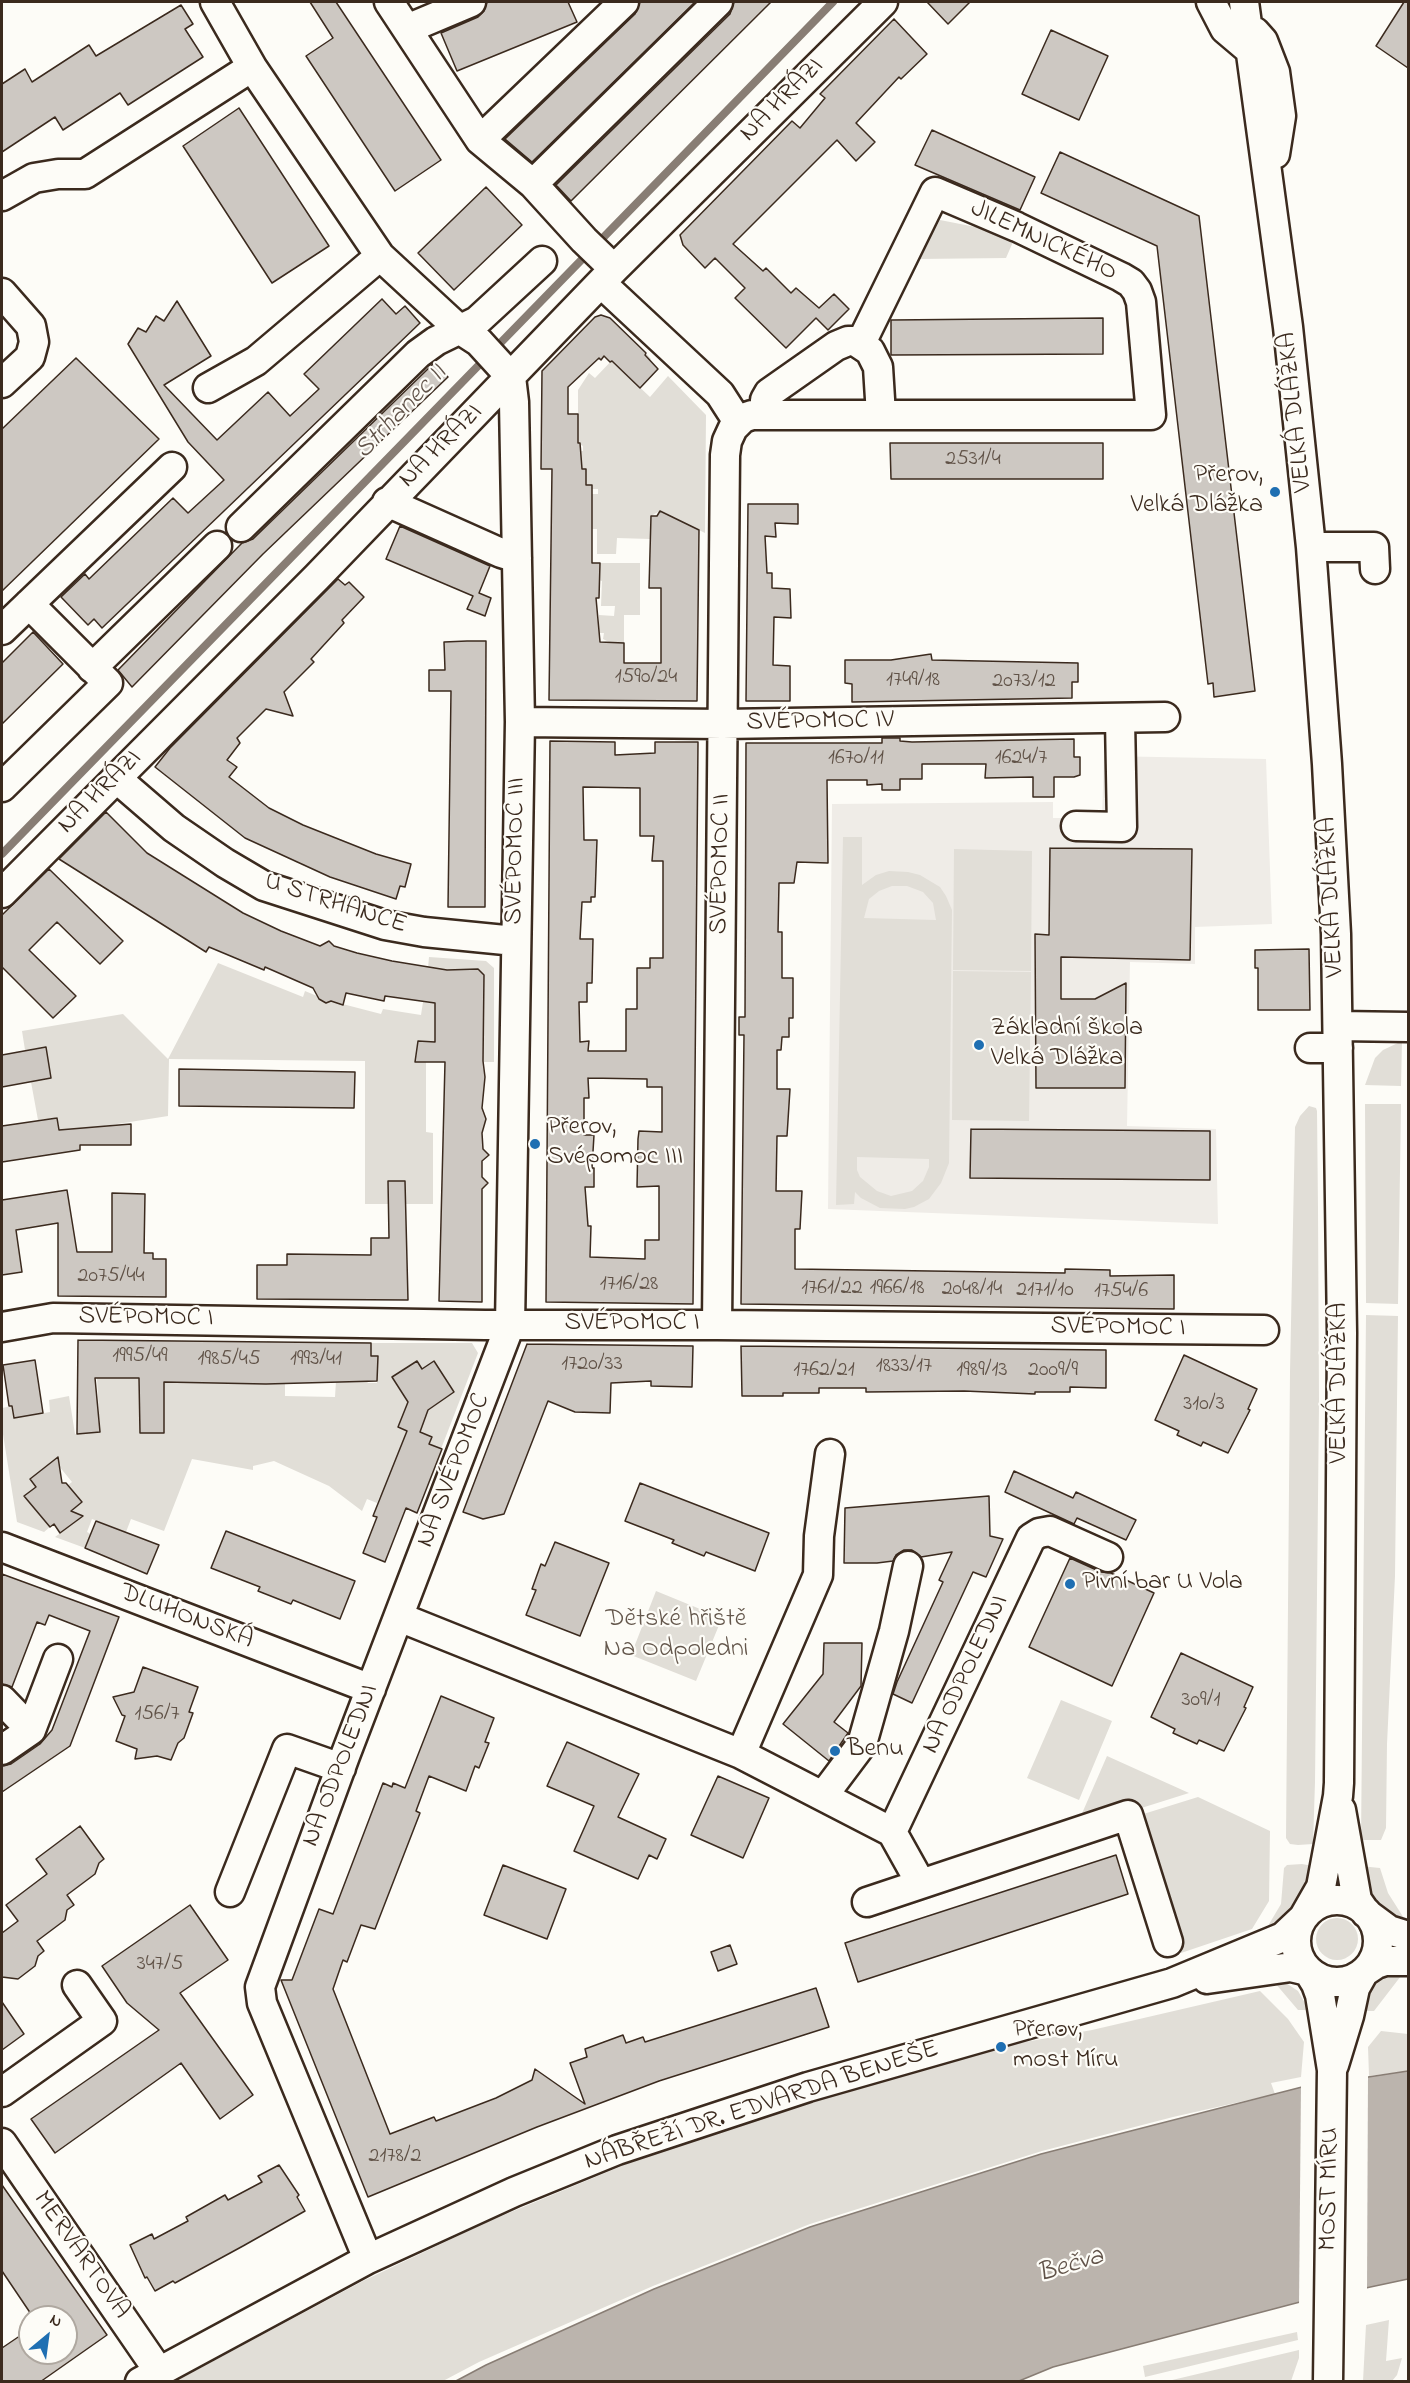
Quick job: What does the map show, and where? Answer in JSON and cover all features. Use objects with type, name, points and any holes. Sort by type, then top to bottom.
[{"type":"street","points":[[215,2],[252,67],[380,256],[487,353]]},
{"type":"street","points":[[389,2],[480,140],[533,184],[599,262],[720,394],[752,417],[769,393],[800,370],[842,343],[855,341],[870,351],[878,367],[881,415]]},
{"type":"street","points":[[407,29],[471,2]]},
{"type":"street","points":[[480,140],[624,2]]},
{"type":"street","points":[[533,184],[718,2]]},
{"type":"street","name":"NA HRÁZI","points":[[2,893],[316,577],[387,502],[487,353],[599,262],[883,2]]},
{"type":"street","points":[[1211,2],[1225,29],[1251,51]]},
{"type":"street","points":[[1245,7],[1263,41],[1275,72],[1281,116],[1277,146],[1269,176]]},
{"type":"street","name":"VELKÁ DLÁŽKA","points":[[1245,7],[1288,327],[1311,547],[1327,764],[1336,934],[1342,1334],[1338,1796],[1321,1887],[1303,1918]]},
{"type":"street","points":[[2,196],[34,178],[58,174],[85,174],[252,67]]},
{"type":"street","name":"JILEMNICKÉHO","points":[[752,417],[1151,415],[1141,302],[1137,291],[1121,277],[935,192],[861,343]]},
{"type":"street","points":[[208,388],[256,361],[380,256]]},
{"type":"street","name":"NA HRÁZI","points":[[487,353],[477,321],[542,261]]},
{"type":"street","points":[[2,294],[31,326],[34,342],[30,357],[2,383]]},
{"type":"street","name":"NA HRÁZI","points":[[241,527],[418,354],[436,341],[487,353]]},
{"type":"street","name":"SVÉPOMOC III","points":[[487,353],[514,402],[518,558],[520,722],[510,1325]]},
{"type":"street","name":"SVÉPOMOC II","points":[[717,1325],[725,455],[728,441],[752,417]]},
{"type":"street","points":[[2,630],[172,467]]},
{"type":"street","points":[[387,502],[518,558]]},
{"type":"street","points":[[92,668],[218,546]]},
{"type":"street","points":[[1311,547],[1374,547],[1375,569]]},
{"type":"street","points":[[2,787],[108,683],[29,604]]},
{"type":"street","name":"SVÉPOMOC IV","points":[[520,722],[723,724],[1165,717]]},
{"type":"street","points":[[1076,826],[1122,826],[1120,719]]},
{"type":"street","name":"U STRHANCE","points":[[116,778],[174,828],[264,886],[385,925],[424,932],[515,941]]},
{"type":"street","points":[[1310,1048],[1338,1037],[1408,1027]]},
{"type":"street","name":"SVÉPOMOC I","points":[[2,1327],[53,1318],[510,1325],[1264,1330]]},
{"type":"street","name":"NA SVÉPOMOC","points":[[399,1617],[510,1325]]},
{"type":"street","points":[[741,1754],[818,1575],[819,1536],[830,1454]]},
{"type":"street","name":"NA ODPOLEDNI","points":[[892,1832],[1031,1538],[1038,1533],[1050,1531],[1108,1557]]},
{"type":"street","name":"DLUHONSKÁ","points":[[2,1547],[371,1689]]},
{"type":"street","points":[[823,1796],[862,1743],[894,1631],[908,1566]]},
{"type":"street","points":[[399,1617],[741,1754],[892,1832],[921,1884]]},
{"type":"street","name":"NA ODPOLEDNI","points":[[368,2259],[262,2003],[260,1987],[399,1617]]},
{"type":"street","points":[[2,1750],[31,1730],[58,1659]]},
{"type":"street","points":[[2,1700],[31,1730]]},
{"type":"street","points":[[230,1892],[287,1749],[341,1768]]},
{"type":"street","name":"VELKÁ DLÁŽKA","points":[[1338,1796],[1350,1856],[1354,1892],[1366,1912]]},
{"type":"street","points":[[867,1902],[1128,1815],[1168,1942]]},
{"type":"street","points":[[1408,1936],[1389,1930],[1352,1903],[1335,1900],[1318,1904],[1303,1918],[1297,1930],[1297,1952],[1308,1971],[1316,1977],[1336,1982],[1355,1978],[1376,1964],[1385,1961],[1408,1961]]},
{"type":"street","points":[[1364,1972],[1374,1959],[1378,1943],[1375,1927],[1366,1912]]},
{"type":"street","name":"NÁBŘEŽÍ DR. EDVARDA BENEŠE","points":[[149,2376],[368,2259],[514,2192],[617,2150],[820,2084],[1172,1983],[1283,1937],[1303,1918]]},
{"type":"street","name":"NÁBŘEŽÍ DR. EDVARDA BENEŠE","points":[[1172,1983],[1291,1967],[1308,1971]]},
{"type":"street","name":"MOST MÍRU","points":[[1308,1971],[1317,1984],[1320,1995],[1332,2070],[1328,2382]]},
{"type":"street","name":"MOST MÍRU","points":[[1332,2070],[1355,1988],[1364,1972]]},
{"type":"street","points":[[2,2092],[102,2021],[77,1985]]},
{"type":"street","name":"MERVARTOVA","points":[[2,2143],[149,2376]]},
{"type":"shaded area","name":"Základní škola Velká Dlážka","points":[[1104,756],[1266,759],[1272,924],[1195,927],[1195,964],[1130,962],[1127,1126],[1216,1129],[1218,1224],[828,1209],[832,804],[1053,802],[1053,818],[1102,818]]},
{"type":"green space","points":[[940,220],[1016,235],[1006,258],[918,259]]},
{"type":"green space","points":[[646,353],[651,359],[631,379],[650,397],[668,376],[706,415],[705,533],[660,511],[651,516],[650,539],[617,538],[616,554],[597,554],[597,529],[592,529],[592,494],[598,494],[598,489],[592,489],[591,485],[586,485],[586,470],[575,469],[581,451],[583,451],[583,446],[578,443],[578,390],[589,373],[595,378],[616,356],[630,370]]},
{"type":"green space","points":[[600,563],[640,563],[640,615],[624,615],[624,643],[609,642],[603,639],[604,633],[599,633],[599,615],[614,616],[615,606],[601,606]]},
{"type":"green space","points":[[843,837],[862,837],[862,885],[876,875],[889,871],[920,875],[940,887],[952,910],[949,1163],[941,1183],[929,1199],[914,1207],[880,1208],[861,1198],[855,1192],[854,1204],[836,1205]],"holes":[[[892,886],[907,886],[923,892],[933,903],[936,920],[864,918],[869,899],[879,891]],[[857,1157],[929,1159],[929,1167],[923,1181],[912,1191],[891,1196],[877,1191],[860,1177],[857,1170]]]},
{"type":"green space","points":[[954,849],[1032,851],[1031,971],[953,970]]},
{"type":"green space","points":[[429,957],[486,961],[494,968],[494,1062],[483,1062],[483,1028],[440,1045],[426,1062],[426,1132],[433,1133],[433,1204],[365,1204],[365,1061],[169,1059],[168,1116],[60,1133],[57,1118],[38,1120],[31,1082],[51,1078],[46,1047],[25,1050],[22,1031],[123,1014],[168,1059],[218,963],[303,997],[305,991],[324,1002],[331,1001],[381,1014],[383,1009],[421,1015],[423,1002],[484,1006],[484,976],[478,969],[428,968]]},
{"type":"green space","points":[[953,971],[1031,972],[1029,1121],[952,1120]]},
{"type":"green space","points":[[1402,1041],[1401,1086],[1365,1085],[1375,1058],[1383,1050]]},
{"type":"green space","points":[[1365,1104],[1401,1104],[1398,1304],[1366,1303]]},
{"type":"green space","points":[[1309,1106],[1316,1108],[1317,1111],[1318,1209],[1319,1403],[1315,1782],[1313,1844],[1298,1845],[1290,1844],[1286,1838],[1290,1372],[1295,1127],[1300,1116]]},
{"type":"green space","points":[[1366,1315],[1398,1316],[1395,1576],[1387,1744],[1386,1828],[1381,1840],[1361,1840]]},
{"type":"green space","points":[[155,1340],[189,1341],[178,1382],[188,1382],[267,1354],[267,1341],[285,1342],[285,1396],[335,1397],[336,1381],[377,1383],[378,1357],[371,1356],[371,1343],[472,1343],[478,1353],[441,1449],[429,1444],[419,1432],[422,1424],[402,1417],[398,1428],[406,1431],[405,1438],[382,1497],[380,1496],[377,1503],[367,1499],[362,1511],[329,1486],[274,1461],[253,1466],[253,1470],[192,1459],[164,1531],[131,1519],[126,1532],[92,1519],[87,1532],[91,1534],[85,1548],[55,1537],[77,1521],[71,1511],[82,1502],[68,1485],[72,1482],[54,1460],[30,1479],[36,1487],[25,1496],[50,1527],[44,1532],[17,1522],[2,1428],[2,1408],[12,1406],[15,1418],[50,1412],[49,1400],[69,1396],[75,1434],[100,1432],[97,1378],[151,1378]]},
{"type":"green space","name":"Dětské hřiště Na Odpoledni","points":[[656,1591],[722,1618],[696,1681],[631,1655]]},
{"type":"green space","points":[[1061,1700],[1112,1721],[1079,1800],[1027,1778]]},
{"type":"green space","points":[[1107,1756],[1189,1793],[1135,1810],[1130,1799],[1080,1818]]},
{"type":"green space","points":[[1198,1797],[1270,1831],[1269,1901],[1252,1929],[1181,1953],[1137,1816]]},
{"type":"green space","points":[[1287,1865],[1313,1866],[1307,1887],[1288,1914],[1262,1936],[1281,1904],[1284,1868]]},
{"type":"green space","points":[[1360,1866],[1380,1868],[1388,1893],[1407,1923],[1400,1926],[1369,1897]]},
{"type":"green space","points":[[1337,1918],[1345,1919],[1352,1924],[1357,1931],[1357,1947],[1352,1954],[1345,1959],[1337,1960],[1329,1959],[1322,1954],[1317,1947],[1316,1939],[1317,1931],[1322,1924],[1329,1919]]},
{"type":"green space","points":[[1404,1972],[1374,2011],[1357,2011],[1377,1975]]},
{"type":"green space","points":[[1283,1981],[1298,1991],[1309,2010],[1298,2010],[1275,1983]]},
{"type":"green space","points":[[1260,1991],[1288,2019],[1304,2042],[1301,2077],[1271,2083],[1275,2094],[1173,2117],[1042,2151],[810,2224],[653,2286],[479,2362],[443,2381],[174,2382],[363,2281],[487,2222],[670,2146],[713,2131],[1003,2046],[1092,2030]]},
{"type":"green space","points":[[1381,2031],[1408,2034],[1408,2071],[1369,2076],[1368,2047]]},
{"type":"green space","points":[[1389,2320],[1386,2361],[1402,2358],[1397,2375],[1392,2381],[1363,2381],[1366,2325]]},
{"type":"green space","points":[[1297,2332],[1298,2340],[1145,2377],[1143,2366]]},
{"type":"green space","points":[[1299,2350],[1299,2358],[1291,2381],[1168,2381]]},
{"type":"water","name":"Bečva","points":[[1408,2071],[1408,2279],[1300,2302],[1053,2367],[1019,2381],[454,2382],[486,2365],[654,2289],[810,2227],[1041,2154],[1302,2087]]},
{"type":"pier","points":[[1368,2074],[1367,2290],[1299,2306],[1301,2084]]},
{"type":"building","points":[[310,2],[336,2],[441,160],[395,191],[306,56],[333,38]]},
{"type":"building","points":[[487,2],[568,2],[577,22],[457,71],[441,33],[478,17],[484,11]]},
{"type":"building","points":[[640,2],[695,2],[532,162],[505,139],[635,14]]},
{"type":"building","points":[[734,2],[771,2],[571,201],[556,185],[730,14]]},
{"type":"building","points":[[927,2],[970,2],[948,24]]},
{"type":"building","points":[[1404,2],[1408,2],[1408,68],[1376,46]]},
{"type":"building","points":[[181,5],[193,24],[185,29],[203,57],[128,105],[120,93],[63,130],[55,117],[2,152],[2,84],[25,69],[32,82],[89,45],[96,56]]},
{"type":"building","points":[[894,19],[927,54],[901,79],[899,77],[856,123],[875,142],[856,161],[837,140],[733,244],[763,271],[766,268],[791,293],[796,288],[819,308],[834,294],[849,309],[828,330],[816,318],[786,348],[735,298],[745,288],[715,258],[705,268],[683,245],[680,235],[792,121],[800,128],[825,98],[820,94]]},
{"type":"building","points":[[1051,30],[1108,56],[1079,120],[1022,94]]},
{"type":"building","points":[[239,108],[329,246],[272,283],[183,146]]},
{"type":"building","points":[[932,130],[1035,177],[1020,210],[915,165]]},
{"type":"building","points":[[1060,152],[1199,216],[1255,691],[1214,697],[1213,683],[1208,684],[1157,246],[1041,193]]},
{"type":"building","points":[[486,187],[522,225],[454,290],[418,253]]},
{"type":"building","points":[[382,299],[396,314],[405,306],[420,323],[102,628],[94,619],[88,625],[61,597],[85,574],[89,579],[173,498],[188,513],[224,480],[188,442],[128,344],[138,328],[146,332],[156,316],[164,321],[177,301],[211,356],[164,385],[217,440],[268,392],[290,416],[319,389],[304,374]]},
{"type":"building","points":[[601,315],[610,318],[646,353],[645,355],[658,369],[640,388],[604,356],[568,387],[568,414],[578,414],[578,443],[580,443],[582,469],[586,469],[586,485],[592,485],[592,563],[600,563],[599,598],[596,598],[600,642],[624,643],[624,663],[661,663],[661,588],[649,588],[651,516],[657,516],[660,511],[699,530],[697,701],[549,700],[552,469],[541,469],[542,371],[595,317]]},
{"type":"building","points":[[1103,318],[1103,354],[891,355],[891,320]]},
{"type":"building","points":[[76,358],[159,439],[2,591],[2,429]]},
{"type":"building","points":[[434,363],[448,377],[263,554],[132,687],[118,670],[242,543],[253,539]]},
{"type":"building","points":[[890,443],[1103,443],[1103,479],[891,479]]},
{"type":"building","points":[[748,504],[798,504],[798,524],[775,523],[776,537],[765,536],[767,573],[772,573],[772,588],[790,589],[791,618],[774,617],[773,665],[790,666],[790,701],[746,701]]},
{"type":"building","points":[[400,526],[490,566],[479,593],[491,598],[485,616],[467,609],[473,596],[386,559]]},
{"type":"building","points":[[338,579],[345,585],[349,582],[364,597],[311,659],[314,662],[284,692],[293,716],[266,709],[237,738],[240,743],[227,760],[237,767],[229,777],[269,808],[303,825],[376,854],[411,864],[405,887],[400,886],[396,899],[330,877],[245,838],[155,767],[170,748]]},
{"type":"building","points":[[33,632],[63,664],[2,724],[2,663]]},
{"type":"building","points":[[486,641],[485,907],[448,907],[451,691],[429,691],[429,670],[445,670],[444,642]]},
{"type":"building","points":[[931,654],[932,660],[1078,663],[1078,682],[1072,682],[1072,698],[852,702],[852,684],[845,683],[845,660],[891,660]]},
{"type":"building","points":[[882,738],[900,738],[900,741],[912,742],[1074,739],[1074,757],[1080,757],[1080,775],[1054,777],[1054,797],[1033,797],[1033,777],[985,778],[986,764],[922,764],[922,779],[900,779],[900,790],[882,790],[882,784],[867,785],[867,780],[827,780],[828,863],[797,862],[794,883],[779,883],[778,932],[782,932],[782,978],[793,978],[793,1018],[789,1018],[789,1037],[782,1037],[781,1050],[777,1050],[777,1089],[790,1089],[787,1136],[777,1136],[776,1191],[802,1191],[800,1229],[795,1229],[795,1269],[1065,1273],[1065,1269],[1110,1270],[1110,1276],[1174,1275],[1174,1309],[741,1304],[744,1035],[739,1035],[739,1017],[745,1017],[746,743],[882,743]]},
{"type":"building","points":[[550,741],[615,742],[615,755],[655,753],[655,742],[698,742],[693,1304],[546,1302]],"holes":[[[583,787],[640,788],[640,836],[654,836],[652,861],[663,861],[663,958],[650,958],[650,968],[637,968],[637,1009],[626,1009],[626,1051],[588,1051],[589,1041],[580,1042],[579,1002],[587,1002],[587,983],[592,983],[593,939],[580,939],[582,902],[591,902],[591,897],[595,897],[597,840],[584,840]],[[588,1078],[647,1079],[647,1087],[662,1087],[662,1132],[639,1131],[638,1139],[637,1187],[659,1186],[659,1240],[645,1240],[645,1259],[590,1257],[591,1226],[588,1226],[585,1187],[594,1187],[594,1168],[592,1168],[594,1135],[584,1135],[584,1098],[589,1098]]]},
{"type":"building","points":[[106,812],[147,853],[243,913],[281,931],[320,946],[329,941],[334,946],[392,961],[447,970],[478,969],[484,975],[483,1061],[485,1077],[482,1108],[486,1119],[482,1133],[483,1149],[489,1155],[482,1161],[482,1177],[488,1183],[482,1189],[482,1302],[439,1301],[445,1062],[415,1062],[418,1041],[435,1042],[435,1003],[385,996],[384,1001],[346,993],[343,1005],[331,1001],[326,1003],[319,999],[313,988],[265,967],[264,970],[209,947],[206,952],[59,859]]},
{"type":"building","points":[[1050,848],[1192,849],[1190,960],[1061,957],[1061,999],[1095,999],[1126,983],[1125,1088],[1036,1088],[1035,934],[1049,935]]},
{"type":"building","points":[[49,869],[123,941],[100,964],[57,922],[29,950],[76,996],[53,1018],[2,967],[2,915]]},
{"type":"building","points":[[1309,949],[1310,1010],[1258,1010],[1258,968],[1255,968],[1255,950]]},
{"type":"building","points":[[46,1047],[51,1078],[2,1087],[2,1055]]},
{"type":"building","points":[[179,1069],[355,1072],[354,1108],[179,1106]]},
{"type":"building","points":[[57,1118],[59,1130],[131,1124],[131,1145],[80,1145],[80,1150],[2,1162],[2,1126]]},
{"type":"building","points":[[971,1129],[1210,1131],[1210,1180],[970,1178]]},
{"type":"building","points":[[388,1181],[405,1181],[408,1300],[257,1299],[257,1265],[287,1265],[287,1254],[371,1255],[371,1238],[389,1238]]},
{"type":"building","points":[[67,1190],[77,1252],[112,1252],[112,1193],[145,1194],[144,1253],[153,1253],[153,1259],[166,1259],[166,1297],[58,1296],[58,1223],[16,1230],[22,1272],[2,1275],[2,1200]]},
{"type":"building","points":[[78,1340],[371,1343],[371,1356],[378,1356],[377,1381],[266,1384],[164,1382],[164,1433],[140,1433],[139,1378],[95,1378],[100,1432],[77,1434]]},
{"type":"building","points":[[527,1344],[693,1346],[692,1387],[651,1386],[651,1381],[611,1383],[610,1413],[575,1412],[548,1401],[504,1514],[483,1519],[463,1512]]},
{"type":"building","points":[[741,1346],[1106,1350],[1106,1388],[1070,1387],[1070,1392],[1035,1392],[1035,1394],[964,1391],[866,1392],[866,1388],[819,1388],[819,1393],[742,1396]]},
{"type":"building","points":[[1184,1355],[1257,1389],[1248,1409],[1250,1410],[1228,1453],[1203,1442],[1201,1446],[1177,1435],[1179,1431],[1155,1420]]},
{"type":"building","points":[[35,1360],[43,1413],[14,1418],[12,1406],[9,1406],[3,1365]]},
{"type":"building","points":[[417,1361],[422,1369],[434,1361],[454,1392],[428,1410],[420,1432],[432,1437],[429,1444],[442,1449],[417,1513],[406,1508],[385,1562],[363,1553],[377,1517],[373,1516],[407,1431],[398,1427],[408,1402],[392,1377]]},
{"type":"building","points":[[58,1457],[62,1483],[66,1483],[82,1502],[71,1511],[83,1516],[60,1533],[54,1524],[50,1527],[24,1496],[36,1487],[30,1479]]},
{"type":"building","points":[[1014,1471],[1073,1498],[1076,1492],[1136,1520],[1126,1540],[1077,1518],[1074,1524],[1005,1492]]},
{"type":"building","points":[[640,1483],[769,1533],[755,1571],[706,1552],[704,1556],[672,1543],[674,1540],[625,1521]]},
{"type":"building","points":[[989,1496],[990,1536],[1003,1539],[986,1577],[973,1572],[912,1703],[893,1694],[943,1582],[939,1580],[952,1552],[921,1557],[912,1550],[904,1550],[896,1555],[893,1561],[844,1563],[845,1508]]},
{"type":"building","points":[[96,1521],[159,1545],[147,1574],[85,1548]]},
{"type":"building","points":[[226,1531],[355,1581],[340,1619],[293,1600],[291,1604],[258,1591],[260,1587],[211,1568]]},
{"type":"building","points":[[555,1542],[609,1563],[580,1636],[526,1615],[536,1590],[532,1589],[541,1564],[545,1566]]},
{"type":"building","points":[[1070,1558],[1101,1572],[1111,1573],[1154,1593],[1112,1686],[1029,1647]]},
{"type":"building","points":[[2,1574],[119,1617],[70,1746],[2,1792],[2,1766],[11,1764],[40,1744],[52,1730],[90,1631],[49,1615],[45,1625],[37,1622],[12,1687],[2,1684]]},
{"type":"building","points":[[824,1643],[862,1643],[861,1686],[834,1722],[848,1733],[829,1761],[783,1724],[823,1674]]},
{"type":"building","points":[[1181,1653],[1253,1687],[1244,1707],[1246,1708],[1224,1751],[1199,1740],[1197,1744],[1173,1733],[1175,1729],[1151,1717]]},
{"type":"building","points":[[143,1667],[198,1687],[189,1712],[193,1713],[184,1738],[178,1743],[171,1760],[157,1756],[135,1759],[137,1749],[116,1741],[125,1716],[122,1715],[113,1697],[134,1692]]},
{"type":"building","points":[[441,1696],[494,1718],[485,1742],[489,1743],[479,1768],[475,1766],[466,1791],[429,1776],[416,1811],[420,1813],[375,1929],[361,1925],[347,1962],[343,1960],[333,1989],[390,2134],[434,2117],[436,2121],[496,2098],[532,2080],[535,2069],[585,2104],[570,2063],[587,2057],[585,2049],[623,2035],[626,2043],[643,2037],[645,2042],[816,1988],[829,2027],[659,2081],[537,2127],[368,2197],[281,1980],[292,1980],[319,1909],[333,1914],[383,1783],[392,1787],[393,1783],[405,1788]]},
{"type":"building","points":[[567,1742],[639,1774],[618,1817],[666,1839],[657,1859],[649,1855],[638,1879],[574,1851],[594,1806],[547,1786]]},
{"type":"building","points":[[718,1776],[769,1798],[743,1858],[691,1835]]},
{"type":"building","points":[[80,1826],[104,1859],[99,1863],[95,1874],[67,1895],[74,1905],[67,1910],[65,1920],[37,1941],[44,1951],[38,1956],[35,1966],[18,1979],[2,1977],[2,1933],[18,1921],[6,1905],[47,1874],[36,1859]]},
{"type":"building","points":[[1116,1855],[1128,1894],[858,1982],[845,1943]]},
{"type":"building","points":[[503,1865],[566,1889],[547,1939],[484,1915]]},
{"type":"building","points":[[190,1905],[228,1960],[180,1993],[253,2095],[220,2119],[181,2063],[55,2153],[31,2119],[159,2030],[127,2003],[102,1966]]},
{"type":"building","points":[[730,1945],[737,1964],[718,1971],[711,1952]]},
{"type":"building","points":[[2,2002],[24,2034],[2,2050]]},
{"type":"building","points":[[279,2165],[299,2195],[297,2197],[305,2211],[175,2283],[173,2281],[155,2291],[147,2277],[145,2278],[130,2245],[152,2234],[154,2239],[188,2221],[186,2217],[225,2195],[228,2200],[262,2182],[258,2176]]},
{"type":"building","points":[[2,2185],[107,2335],[78,2355],[78,2305],[25,2305],[2,2271]]},
{"type":"building","points":[[18,2337],[18,2365],[64,2365],[40,2382],[2,2382],[2,2348]]},
{"type":"waterway","name":"Strhanec II","points":[[2,854],[833,2]]},
{"type":"place","name":"Přerov, Velká Dlážka","points":[[1275,492]]},
{"type":"place","name":"Základní škola Velká Dlážka","points":[[979,1045]]},
{"type":"place","name":"Přerov, Svépomoc III","points":[[535,1144]]},
{"type":"place","name":"Pivní bar U Vola","points":[[1070,1584]]},
{"type":"place","name":"Benu","points":[[835,1751]]},
{"type":"place","name":"Přerov, most Míru","points":[[1001,2047]]}]
